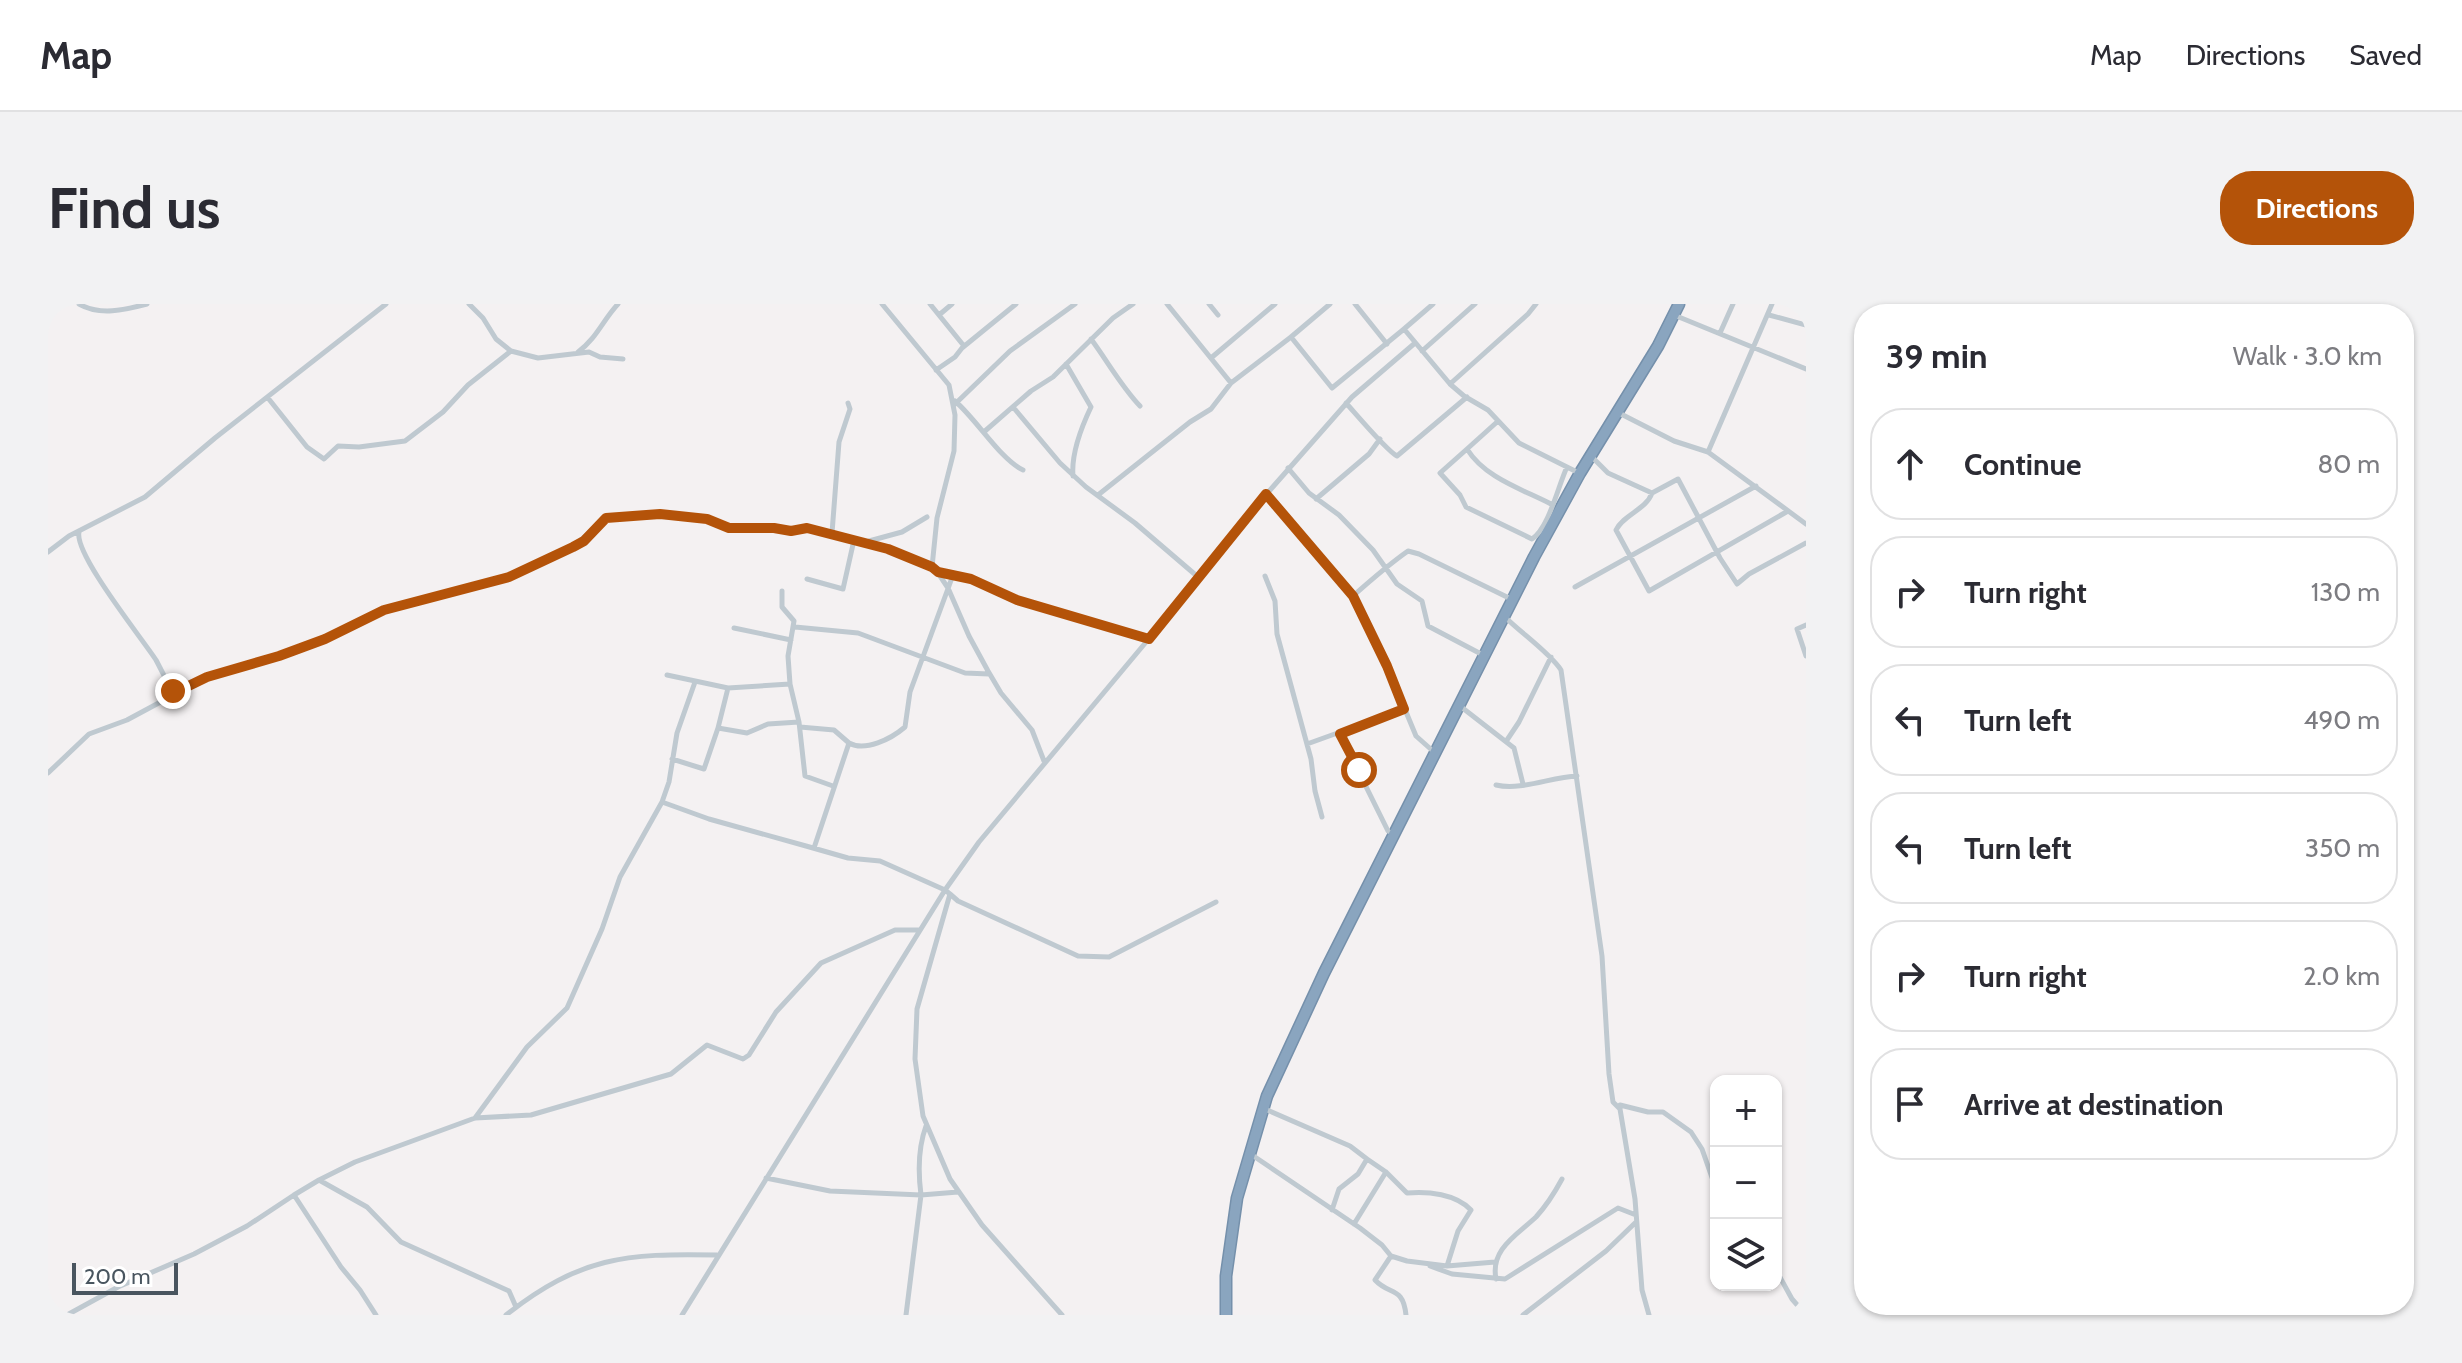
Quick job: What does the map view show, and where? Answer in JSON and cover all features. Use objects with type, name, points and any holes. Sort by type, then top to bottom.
[{"type":"highway","points":[[1226,1315],[1229,1243],[1237,1198],[1263,1109],[1324,973],[1512,600],[1580,473],[1679,304]]},
{"type":"street","points":[[79,304],[90,310],[109,312],[147,304]]},
{"type":"street","points":[[48,552],[79,531],[145,497],[386,304]]},
{"type":"street","points":[[469,304],[483,318],[496,339],[511,351],[538,358],[577,352],[623,359]]},
{"type":"street","points":[[577,352],[597,335],[606,317],[618,304]]},
{"type":"street","points":[[930,304],[964,346]]},
{"type":"street","points":[[939,315],[952,304]]},
{"type":"street","points":[[936,370],[1016,304]]},
{"type":"street","points":[[954,402],[1010,351],[1065,307],[1075,304]]},
{"type":"street","points":[[985,431],[1133,304]]},
{"type":"street","points":[[1167,304],[1231,383]]},
{"type":"street","points":[[1209,304],[1218,315]]},
{"type":"street","points":[[1211,358],[1275,304]]},
{"type":"street","points":[[1098,495],[1211,409],[1231,383],[1330,304]]},
{"type":"street","points":[[1355,304],[1387,344]]},
{"type":"street","points":[[1291,337],[1332,388],[1433,304]]},
{"type":"street","points":[[1422,352],[1475,304]]},
{"type":"street","points":[[1450,384],[1536,304]]},
{"type":"street","points":[[1720,333],[1733,304]]},
{"type":"street","points":[[1769,315],[1772,304]]},
{"type":"street","points":[[885,305],[949,385],[954,402],[954,451],[937,518],[932,567]]},
{"type":"street","points":[[1708,452],[1766,314],[1806,325]]},
{"type":"street","points":[[1673,315],[1806,369]]},
{"type":"street","points":[[1404,329],[1450,384],[1488,410],[1519,443],[1580,473]]},
{"type":"street","points":[[1091,339],[1122,386],[1140,406]]},
{"type":"street","points":[[682,1315],[920,930],[979,842],[1288,468],[1346,403],[1415,343]]},
{"type":"street","points":[[268,398],[307,447],[324,459],[338,446],[359,447],[405,441],[443,412],[468,385],[511,351]]},
{"type":"street","points":[[1066,364],[1091,407],[1078,436],[1073,476]]},
{"type":"street","points":[[1346,403],[1389,452],[1397,456],[1467,397]]},
{"type":"street","points":[[954,402],[985,431],[1011,464],[1023,470]]},
{"type":"street","points":[[832,533],[839,442],[850,409],[848,403]]},
{"type":"street","points":[[1013,407],[1073,476],[1135,523],[1198,577]]},
{"type":"street","points":[[1618,412],[1674,441],[1708,452],[1806,524]]},
{"type":"street","points":[[1497,422],[1440,473],[1460,495],[1466,507],[1532,539],[1536,538],[1567,467]]},
{"type":"street","points":[[1316,499],[1369,454],[1380,439]]},
{"type":"street","points":[[1467,449],[1474,461],[1493,475],[1551,504]]},
{"type":"street","points":[[1591,456],[1608,473],[1652,493]]},
{"type":"street","points":[[1288,468],[1316,499],[1353,528],[1386,566],[1397,584],[1422,601],[1428,626],[1484,655]]},
{"type":"street","points":[[1788,511],[1716,552],[1649,591],[1616,530],[1617,525],[1649,501],[1652,493],[1678,479],[1716,552],[1737,584],[1806,543]]},
{"type":"street","points":[[1575,587],[1756,486]]},
{"type":"street","points":[[1266,494],[1353,596],[1416,736],[1435,753]]},
{"type":"street","points":[[48,773],[89,734],[127,720],[207,677],[325,639],[384,610],[509,577],[584,541],[606,518],[660,514],[707,519],[729,528],[791,531],[807,528],[863,542],[932,567],[948,588],[969,636],[1001,693],[1032,730],[1045,762]]},
{"type":"street","points":[[863,542],[902,532],[927,517]]},
{"type":"street","points":[[79,531],[77,540],[101,585],[155,660],[174,693]]},
{"type":"street","points":[[807,579],[843,589],[854,540]]},
{"type":"street","points":[[1353,596],[1408,551],[1512,600]]},
{"type":"street","points":[[938,572],[971,579],[1017,600],[1149,639]]},
{"type":"street","points":[[718,728],[747,733],[768,724],[800,725],[834,730],[856,747],[867,746],[905,727],[910,692],[953,575]]},
{"type":"street","points":[[1265,576],[1275,601],[1277,634],[1307,744],[1322,817]]},
{"type":"street","points":[[782,591],[782,607],[793,618],[795,627],[791,640],[790,684],[800,725],[805,776],[833,786]]},
{"type":"street","points":[[1504,616],[1551,657],[1561,670],[1602,956],[1613,1100],[1620,1109],[1636,1219],[1642,1290],[1649,1315]]},
{"type":"street","points":[[1806,625],[1797,629],[1806,656]]},
{"type":"street","points":[[795,627],[858,633],[965,673],[990,674]]},
{"type":"street","points":[[734,628],[791,640]]},
{"type":"street","points":[[1507,740],[1551,657]]},
{"type":"street","points":[[667,675],[728,688],[790,684]]},
{"type":"street","points":[[475,1118],[527,1047],[567,1008],[602,929],[620,877],[662,802],[669,782],[677,733],[695,682]]},
{"type":"street","points":[[672,759],[706,768],[728,688]]},
{"type":"street","points":[[1459,705],[1514,748],[1523,784]]},
{"type":"street","points":[[1307,744],[1404,709]]},
{"type":"street","points":[[1340,734],[1388,831],[1394,834]]},
{"type":"street","points":[[814,848],[849,743]]},
{"type":"street","points":[[1496,785],[1506,787],[1577,776]]},
{"type":"street","points":[[662,802],[709,819],[848,858],[889,864],[947,892],[958,901],[1078,956],[1109,957],[1216,902]]},
{"type":"street","points":[[947,892],[917,1009],[915,1059],[923,1116],[950,1179],[982,1225],[1062,1315]]},
{"type":"street","points":[[67,1315],[118,1287],[194,1254],[247,1226],[319,1180],[355,1162],[475,1118],[531,1115],[671,1074],[707,1045],[746,1058],[776,1012],[821,963],[895,930],[920,930]]},
{"type":"street","points":[[1613,1100],[1623,1108],[1663,1112],[1691,1132],[1702,1149],[1710,1172]]},
{"type":"street","points":[[1263,1109],[1350,1146],[1386,1172],[1407,1193],[1428,1192],[1467,1205],[1471,1210],[1458,1231],[1448,1269]]},
{"type":"street","points":[[906,1315],[921,1195],[921,1140],[927,1125]]},
{"type":"street","points":[[1249,1153],[1354,1224],[1382,1245],[1391,1256],[1496,1279],[1516,1274],[1618,1208],[1636,1219]]},
{"type":"street","points":[[1332,1210],[1339,1189],[1358,1174],[1367,1159]]},
{"type":"street","points":[[1354,1224],[1386,1172]]},
{"type":"street","points":[[766,1178],[830,1191],[921,1195],[959,1192]]},
{"type":"street","points":[[1496,1279],[1495,1262],[1512,1237],[1536,1216],[1562,1179]]},
{"type":"street","points":[[319,1180],[367,1207],[401,1242],[509,1291],[516,1307]]},
{"type":"street","points":[[294,1195],[376,1315]]},
{"type":"street","points":[[1523,1315],[1606,1251],[1636,1219]]},
{"type":"street","points":[[506,1315],[548,1284],[597,1264],[655,1254],[717,1255]]},
{"type":"street","points":[[1391,1256],[1375,1280],[1397,1291],[1406,1315]]},
{"type":"street","points":[[1448,1269],[1495,1262]]},
{"type":"street","points":[[1782,1281],[1806,1315]]},
{"type":"route","points":[[173,691],[325,639],[384,610],[509,577],[584,541],[606,518],[660,514],[707,519],[729,528],[791,531],[807,528],[832,533],[888,549],[938,572],[971,579],[1017,600],[1149,639],[1266,494],[1353,596],[1404,709],[1340,734],[1359,770]]}]
